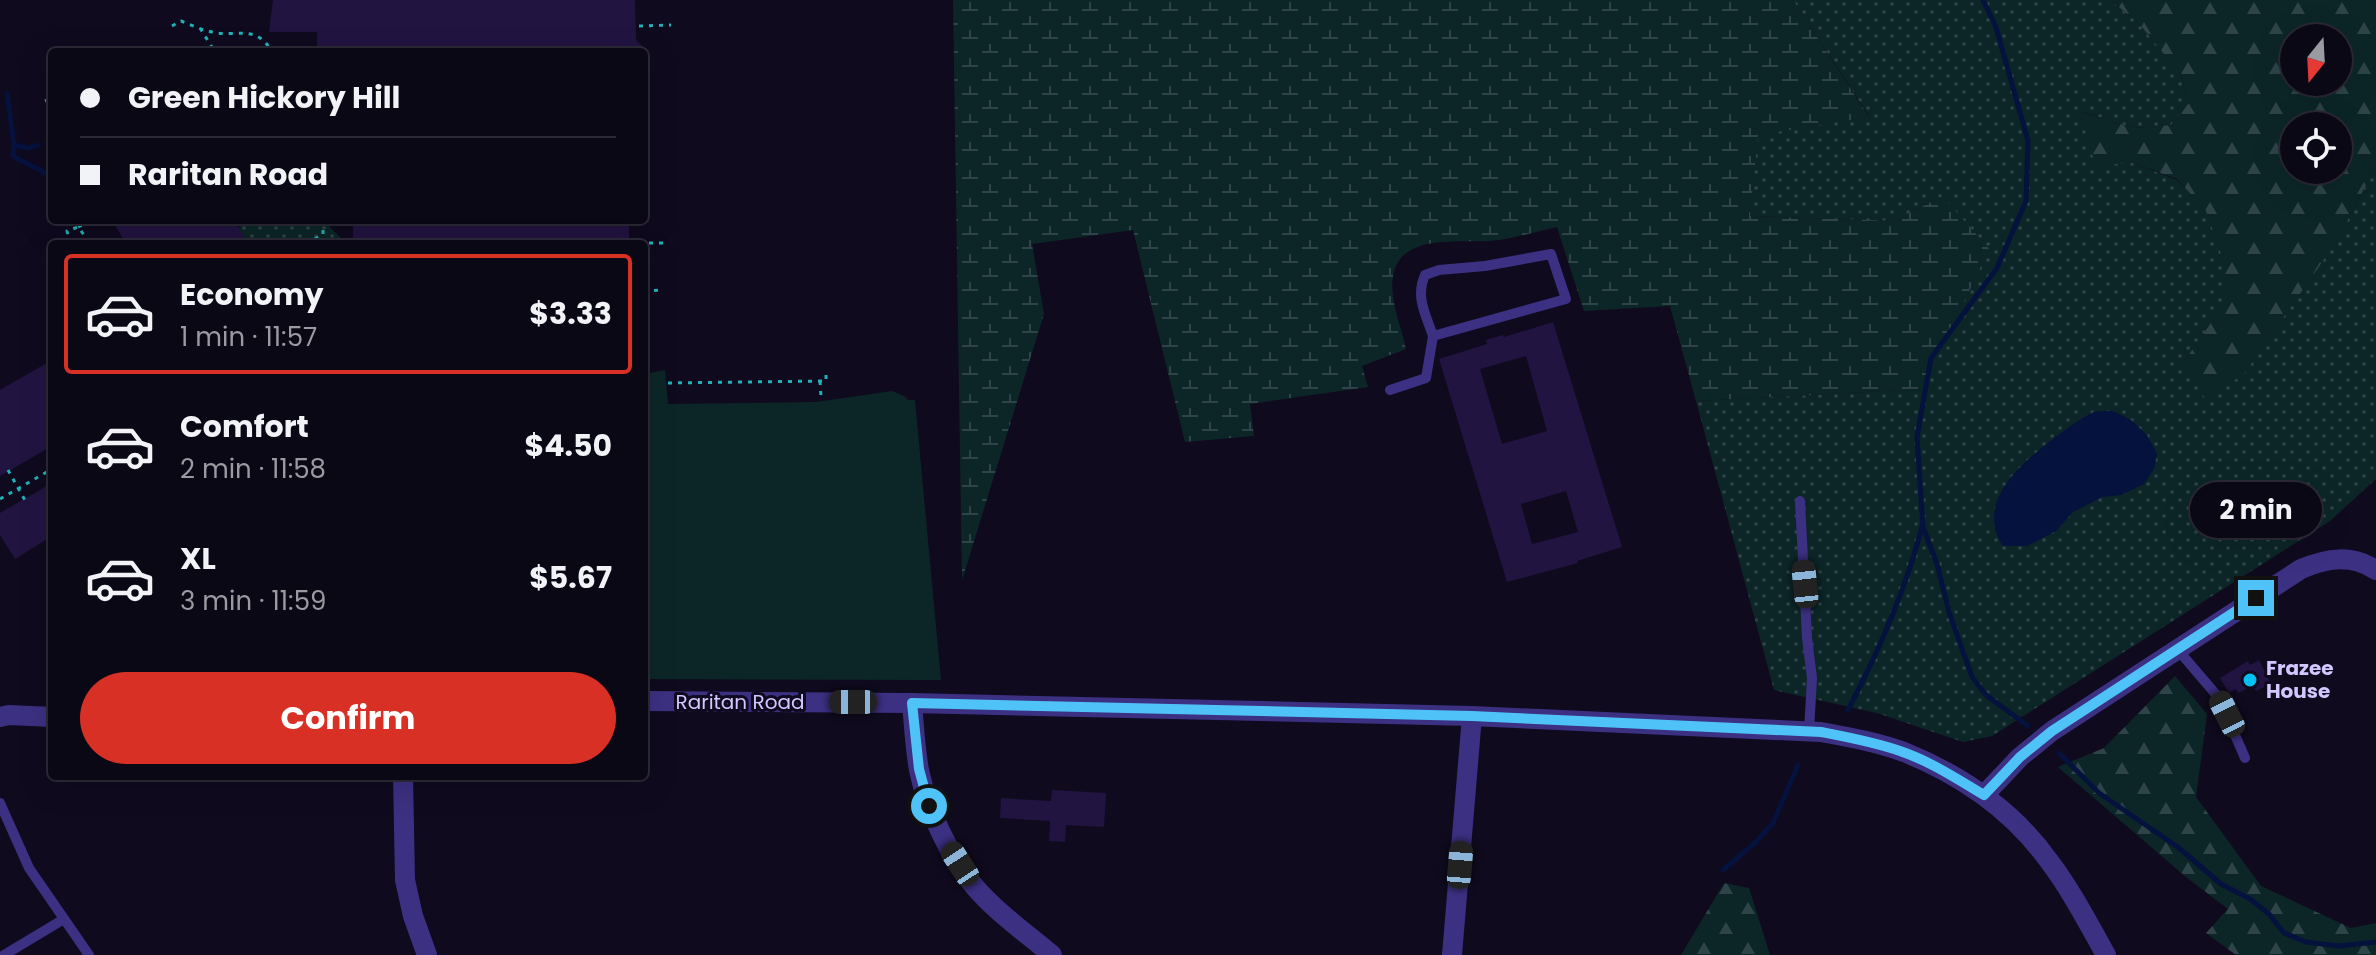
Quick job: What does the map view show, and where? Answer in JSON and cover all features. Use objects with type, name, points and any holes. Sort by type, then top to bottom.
[{"type":"street","points":[[1984,795],[2020,757],[2052,731],[2282,581],[2317,562],[2348,558],[2376,570]]},
{"type":"street","name":"Raritan Road","points":[[648,701],[912,703],[1472,716],[1809,731],[1862,740],[1940,768],[1984,795],[2007,814],[2048,858],[2106,955]]},
{"type":"street","points":[[912,703],[919,769],[929,806],[947,843],[973,885],[1052,955]]},
{"type":"street","points":[[1452,955],[1472,716]]},
{"type":"street","points":[[0,717],[48,717]]},
{"type":"street","points":[[403,780],[405,880],[413,916],[427,955]]},
{"type":"lane","points":[[1390,390],[1426,378],[1433,336],[1420,297],[1425,275],[1439,270],[1485,266],[1551,254],[1566,299],[1433,336]]},
{"type":"lane","points":[[1800,501],[1813,701],[1809,731]]},
{"type":"lane","points":[[2178,650],[2219,698],[2245,758]]},
{"type":"lane","points":[[0,803],[29,868],[89,955]]},
{"type":"lane","points":[[4,955],[64,919]]},
{"type":"path","points":[[172,26],[181,21],[215,33],[249,32],[269,48]]},
{"type":"path","points":[[639,26],[671,25]]},
{"type":"path","points":[[200,28],[212,48]]},
{"type":"path","points":[[46,99],[48,105]]},
{"type":"path","points":[[69,240],[67,231],[84,224]]},
{"type":"path","points":[[323,224],[323,240]]},
{"type":"path","points":[[78,227],[88,240]]},
{"type":"path","points":[[313,240],[322,235]]},
{"type":"path","points":[[648,243],[663,243]]},
{"type":"path","points":[[648,291],[662,290]]},
{"type":"path","points":[[804,373],[804,381]]},
{"type":"path","points":[[814,373],[814,381]]},
{"type":"path","points":[[668,383],[826,381],[826,373]]},
{"type":"path","points":[[783,374],[784,382]]},
{"type":"path","points":[[794,374],[794,382]]},
{"type":"path","points":[[820,381],[821,397]]},
{"type":"path","points":[[8,470],[26,502]]},
{"type":"path","points":[[0,499],[48,471]]},
{"type":"green space","points":[[953,0],[1793,0],[1869,117],[1758,135],[1750,216],[1894,221],[1943,196],[1989,249],[1923,389],[1696,401],[1670,306],[1584,311],[1557,227],[1498,240],[1433,243],[1407,253],[1398,262],[1392,285],[1406,349],[1362,366],[1368,387],[1250,404],[1254,436],[1185,442],[1133,230],[1032,244],[1044,314],[962,580]]},
{"type":"green space","points":[[1793,0],[2109,0],[2136,20],[2180,73],[2189,103],[2171,125],[2133,128],[2080,111],[2130,162],[2177,180],[2206,210],[2222,256],[2222,307],[2183,363],[2336,242],[2376,166],[2376,479],[2330,521],[1992,736],[1963,742],[1877,713],[1774,690],[1696,401],[1923,389],[1943,196],[1894,221],[1750,216],[1757,135],[1869,116]]},
{"type":"green space","points":[[2109,0],[2376,0],[2376,166],[2336,242],[2245,373],[2206,400],[2183,363],[2222,307],[2222,256],[2206,211],[2177,179],[2130,162],[2096,167],[2079,111],[2133,128],[2171,125],[2189,103],[2180,73],[2136,20]]},
{"type":"green space","points":[[244,224],[327,224],[341,240],[246,240],[238,228]]},
{"type":"green space","points":[[665,370],[668,404],[816,402],[892,391],[908,400],[915,400],[941,680],[648,679],[648,373]]},
{"type":"green space","points":[[2175,676],[2207,714],[2196,797],[2261,886],[2351,928],[2376,923],[2376,955],[2236,955],[2206,933],[2228,909],[2058,767],[2104,748]]},
{"type":"green space","points":[[1724,883],[1749,888],[1770,955],[1681,955]]},
{"type":"water","points":[[2113,411],[2131,420],[2147,435],[2157,454],[2154,469],[2144,484],[2121,495],[2102,497],[2073,512],[2056,531],[2027,546],[2003,546],[1995,529],[1994,513],[1998,498],[2018,469],[2075,423],[2094,412]]},
{"type":"building","points":[[273,0],[635,0],[636,40],[645,48],[317,48],[317,32],[269,32]]},
{"type":"building","points":[[114,224],[236,224],[246,240],[124,240]]},
{"type":"building","points":[[353,224],[629,224],[629,240],[353,240]]},
{"type":"building","points":[[1553,322],[1622,547],[1578,563],[1507,582],[1439,359],[1487,344],[1486,340]],"holes":[[[1526,356],[1547,431],[1502,444],[1480,369]],[[1566,491],[1578,532],[1532,544],[1521,504]]]},
{"type":"building","points":[[48,362],[48,448],[0,476],[0,390]]},
{"type":"building","points":[[48,485],[48,538],[15,559],[0,535],[0,513]]},
{"type":"building","name":"Frazee House","points":[[2259,660],[2271,684],[2256,691],[2253,686],[2238,693],[2236,689],[2229,693],[2220,678],[2248,661],[2250,665]]},
{"type":"building","points":[[1052,790],[1106,793],[1104,827],[1066,825],[1065,842],[1049,841],[1050,821],[1000,818],[1001,798],[1051,801]]},
{"type":"waterway","points":[[1983,0],[1996,27],[2028,141],[2026,201],[1997,268],[1931,358],[1917,437],[1923,527],[1972,677],[1986,695],[2028,726]]},
{"type":"waterway","points":[[7,93],[14,145]]},
{"type":"waterway","points":[[38,145],[29,148],[14,145],[13,156],[48,174]]},
{"type":"waterway","points":[[1848,710],[1890,621],[1922,527]]},
{"type":"waterway","points":[[2059,753],[2099,793],[2179,848],[2221,884],[2250,899],[2269,914],[2284,933],[2306,942],[2339,946],[2376,942]]},
{"type":"waterway","points":[[1723,870],[1773,823],[1798,765]]},
{"type":"place","name":"Frazee House","points":[[2250,680]]},
{"type":"route","points":[[929,806],[919,769],[912,703],[1472,716],[1821,732],[1902,752],[1940,768],[1984,795],[2020,757],[2052,731],[2256,598]]}]
